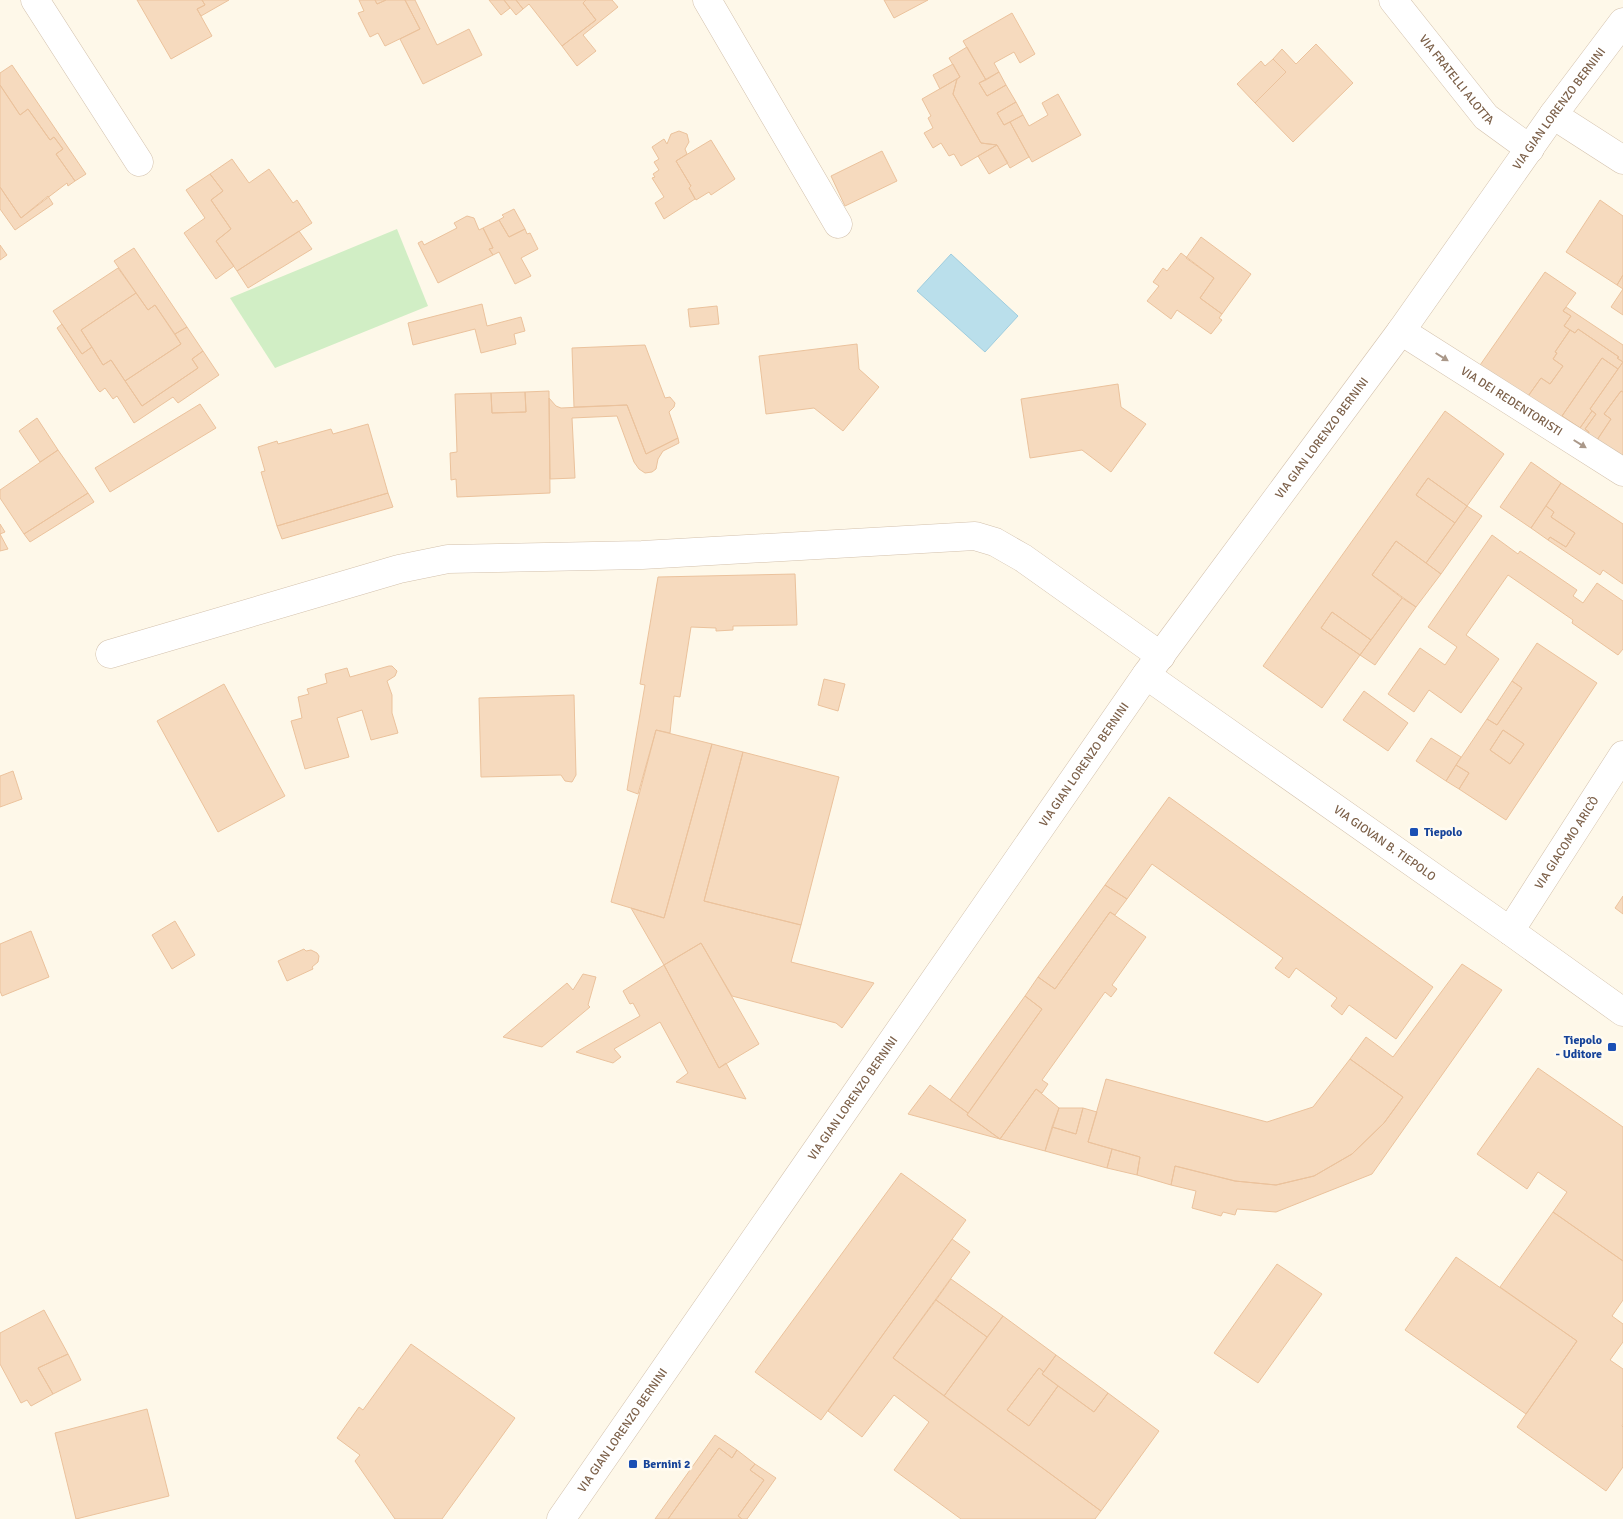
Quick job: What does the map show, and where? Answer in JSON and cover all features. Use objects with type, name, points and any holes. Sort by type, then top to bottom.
[{"type":"street","points":[[35,0],[139,162]]},
{"type":"street","points":[[707,0],[838,224]]},
{"type":"street","name":"VIA FRATELLI ALOTTA","points":[[1394,0],[1486,117],[1530,149]]},
{"type":"street","name":"VIA GIAN LORENZO BERNINI","points":[[562,1519],[1153,665],[1401,331],[1553,115],[1623,22]]},
{"type":"street","points":[[1553,115],[1623,160]]},
{"type":"street","name":"VIA DEI REDENTORISTI","points":[[1401,331],[1623,472]]},
{"type":"street","name":"VIA GIOVAN B. TIEPOLO","points":[[110,654],[399,569],[448,559],[642,555],[974,536],[995,542],[1023,558],[1153,665],[1510,931],[1623,1012]]},
{"type":"street","name":"VIA GIACOMO ARICÒ","points":[[1510,931],[1623,754]]},
{"type":"green space","points":[[397,229],[428,306],[275,368],[230,298]]},
{"type":"water","points":[[951,254],[1018,316],[985,352],[917,291]]},
{"type":"building","points":[[137,0],[202,0],[205,5],[197,9],[212,36],[171,59]]},
{"type":"building","points":[[202,0],[229,0],[201,16],[197,9],[205,5]]},
{"type":"building","points":[[359,0],[375,0],[377,4],[386,0],[405,0],[420,29],[385,46],[378,33],[370,37],[358,13],[364,11]]},
{"type":"building","points":[[375,0],[386,0],[377,4]]},
{"type":"building","points":[[405,0],[415,0],[437,45],[469,29],[482,55],[423,84],[400,39],[420,29]]},
{"type":"building","points":[[489,0],[504,0],[510,8],[501,15]]},
{"type":"building","points":[[504,0],[516,0],[523,9],[516,15]]},
{"type":"building","points":[[516,0],[586,0],[583,3],[596,20],[562,46],[529,4],[523,9]]},
{"type":"building","points":[[586,0],[612,0],[618,7],[583,35],[596,51],[577,66],[562,46],[596,20],[583,3]]},
{"type":"building","points":[[884,0],[928,0],[894,18]]},
{"type":"building","points":[[1012,13],[1035,54],[1020,63],[1014,52],[994,63],[999,72],[986,80],[963,41]]},
{"type":"building","points":[[1316,44],[1353,83],[1293,142],[1255,103],[1286,72],[1273,59],[1282,49],[1296,64]]},
{"type":"building","points":[[967,47],[986,80],[979,83],[987,96],[1006,85],[1016,102],[997,113],[1004,125],[1010,122],[1029,157],[1010,168],[997,145],[981,143],[953,94],[957,79],[960,77],[949,58]]},
{"type":"building","points":[[1273,59],[1286,72],[1255,103],[1237,84],[1261,61],[1265,66]]},
{"type":"building","points":[[953,64],[960,77],[940,89],[933,75]]},
{"type":"building","points":[[12,65],[86,174],[75,181],[56,154],[63,149],[54,137],[50,140],[28,109],[20,115],[0,85],[0,73]]},
{"type":"building","points":[[999,72],[1006,85],[987,96],[979,83]]},
{"type":"building","points":[[957,79],[953,94],[981,143],[997,145],[961,166],[954,154],[949,156],[941,143],[933,148],[924,133],[933,128],[928,118],[931,116],[922,99]]},
{"type":"building","points":[[0,85],[20,115],[28,109],[50,140],[54,137],[63,149],[56,154],[75,181],[68,186],[67,183],[21,218],[0,187]]},
{"type":"building","points":[[1058,94],[1081,135],[1032,162],[1010,122],[1023,115],[1029,126],[1048,115],[1042,103]]},
{"type":"building","points":[[1016,102],[1023,115],[1004,125],[997,113]]},
{"type":"building","points":[[679,131],[687,134],[689,142],[685,149],[687,154],[676,161],[691,186],[689,188],[695,199],[664,219],[655,203],[664,197],[652,178],[655,177],[653,174],[659,170],[654,162],[659,159],[652,147],[664,139],[667,144],[671,134]]},
{"type":"building","points":[[711,140],[735,179],[711,195],[709,192],[696,200],[689,188],[691,186],[676,161]]},
{"type":"building","points":[[997,145],[1008,163],[989,174],[978,156]]},
{"type":"building","points":[[882,151],[897,181],[845,206],[831,176]]},
{"type":"building","points":[[232,159],[249,183],[269,169],[293,203],[297,200],[312,223],[237,271],[216,241],[231,229],[211,200],[223,191],[210,174]]},
{"type":"building","points":[[210,174],[223,191],[211,200],[231,229],[216,241],[234,266],[216,279],[184,233],[205,218],[186,190]]},
{"type":"building","points":[[0,187],[21,218],[48,196],[53,204],[15,230],[0,209]]},
{"type":"building","points":[[1600,200],[1623,216],[1623,275],[1617,285],[1566,252]]},
{"type":"building","points":[[514,209],[525,229],[509,237],[499,220],[504,217],[502,215]]},
{"type":"building","points":[[467,216],[474,218],[479,230],[483,228],[493,248],[489,249],[493,255],[438,283],[418,243],[422,241],[424,245],[457,228],[454,223]]},
{"type":"building","points":[[499,220],[509,237],[525,229],[527,234],[530,233],[538,249],[521,258],[531,276],[515,284],[499,252],[493,255],[489,249],[493,248],[483,228]]},
{"type":"building","points":[[299,231],[312,249],[248,288],[237,271]]},
{"type":"building","points":[[1201,237],[1251,274],[1222,314],[1200,298],[1214,278],[1186,258]]},
{"type":"building","points":[[0,245],[7,255],[0,260]]},
{"type":"building","points":[[134,248],[187,327],[175,334],[155,305],[148,310],[114,261]]},
{"type":"building","points":[[1181,253],[1214,278],[1200,298],[1222,314],[1219,318],[1222,320],[1211,334],[1177,310],[1171,319],[1147,301],[1159,286],[1153,282],[1163,268],[1167,271]]},
{"type":"building","points":[[118,268],[136,293],[81,330],[92,347],[82,354],[53,311]]},
{"type":"building","points":[[1545,272],[1576,293],[1563,311],[1571,316],[1564,326],[1570,330],[1555,352],[1557,353],[1553,359],[1563,366],[1550,384],[1541,378],[1526,399],[1478,368]]},
{"type":"building","points":[[1623,275],[1623,289],[1617,285]]},
{"type":"building","points":[[1623,289],[1623,315],[1611,307]]},
{"type":"building","points":[[136,293],[148,310],[155,305],[181,344],[125,381],[111,360],[103,365],[81,330]]},
{"type":"building","points":[[482,304],[487,326],[521,317],[525,331],[514,334],[516,344],[481,353],[475,329],[413,345],[408,323]]},
{"type":"building","points":[[717,306],[719,324],[690,327],[688,309]]},
{"type":"building","points":[[1566,307],[1623,345],[1623,362],[1617,358],[1619,357],[1578,329],[1575,333],[1564,326],[1571,316],[1563,311]]},
{"type":"building","points":[[62,324],[82,354],[92,347],[103,365],[111,360],[142,406],[198,368],[192,359],[203,351],[219,375],[178,403],[173,397],[134,423],[117,396],[113,399],[105,388],[100,392],[98,390],[57,328]]},
{"type":"building","points":[[187,327],[203,351],[192,359],[198,368],[142,406],[125,381],[181,344],[175,334]]},
{"type":"building","points":[[1578,329],[1619,357],[1617,358],[1623,362],[1618,369],[1602,358],[1562,416],[1580,428],[1577,432],[1526,399],[1541,378],[1550,384],[1563,366],[1553,359],[1557,353],[1555,352],[1570,330],[1575,333]]},
{"type":"building","points":[[857,344],[859,369],[879,387],[843,431],[814,408],[766,414],[759,356]]},
{"type":"building","points":[[645,345],[665,398],[670,397],[675,403],[669,412],[678,438],[646,454],[627,405],[574,407],[572,348]]},
{"type":"building","points":[[1602,358],[1618,369],[1590,409],[1592,411],[1580,428],[1562,416]]},
{"type":"building","points":[[1623,362],[1623,392],[1621,391],[1604,414],[1611,419],[1597,440],[1588,434],[1589,432],[1585,429],[1596,414],[1590,409]]},
{"type":"building","points":[[1118,384],[1121,407],[1146,424],[1111,472],[1082,450],[1030,458],[1021,399]]},
{"type":"building","points":[[549,391],[550,493],[457,497],[456,479],[451,480],[450,453],[457,452],[455,394],[491,393],[492,413],[526,412],[525,392]]},
{"type":"building","points":[[1621,391],[1623,392],[1623,462],[1577,432],[1592,411],[1596,414],[1585,429],[1589,432],[1588,434],[1597,440],[1611,419],[1604,414]]},
{"type":"building","points":[[525,392],[526,412],[492,413],[491,393]]},
{"type":"building","points":[[549,398],[556,406],[561,408],[627,405],[646,454],[678,438],[679,443],[663,451],[658,459],[656,469],[645,473],[634,462],[617,416],[572,418],[575,478],[550,479]]},
{"type":"building","points":[[200,404],[216,428],[110,492],[95,468]]},
{"type":"building","points":[[1445,411],[1504,454],[1467,506],[1428,478],[1416,495],[1455,523],[1426,563],[1396,541],[1372,575],[1402,598],[1371,640],[1332,612],[1321,628],[1360,655],[1322,708],[1263,666]]},
{"type":"building","points":[[37,418],[58,450],[40,462],[19,431]]},
{"type":"building","points":[[368,424],[388,493],[277,526],[261,472],[265,471],[258,447],[277,441],[278,444],[331,429],[333,434]]},
{"type":"building","points":[[58,450],[88,493],[24,534],[0,498],[0,490]]},
{"type":"building","points":[[1531,462],[1561,483],[1531,528],[1500,507]]},
{"type":"building","points":[[1428,478],[1467,506],[1455,523],[1416,495]]},
{"type":"building","points":[[1561,483],[1623,524],[1623,584],[1603,570],[1600,575],[1548,540],[1550,537],[1566,547],[1575,533],[1551,517],[1554,512],[1546,506]]},
{"type":"building","points":[[88,493],[94,502],[30,542],[24,534]]},
{"type":"building","points":[[388,493],[393,507],[282,539],[277,526]]},
{"type":"building","points":[[1467,506],[1482,516],[1441,574],[1426,563]]},
{"type":"building","points":[[1546,506],[1554,512],[1551,517],[1575,533],[1566,547],[1550,537],[1548,540],[1531,528]]},
{"type":"building","points":[[0,524],[5,532],[0,534]]},
{"type":"building","points":[[0,534],[8,549],[0,551]]},
{"type":"building","points":[[1492,535],[1518,554],[1520,551],[1577,590],[1573,596],[1583,603],[1597,583],[1623,601],[1623,649],[1618,655],[1572,623],[1573,620],[1508,575],[1466,635],[1499,659],[1461,713],[1429,690],[1414,712],[1388,694],[1420,648],[1445,665],[1457,647],[1428,627]]},
{"type":"building","points":[[1396,541],[1441,574],[1416,607],[1372,575]]},
{"type":"building","points":[[795,574],[797,625],[733,626],[733,630],[716,631],[716,628],[691,627],[680,697],[674,696],[670,733],[656,730],[638,794],[627,790],[645,685],[640,684],[658,577]]},
{"type":"building","points":[[1402,598],[1416,607],[1375,665],[1360,655]]},
{"type":"building","points":[[1332,612],[1371,640],[1360,655],[1321,628]]},
{"type":"building","points":[[1537,643],[1597,683],[1506,820],[1459,789],[1469,773],[1456,765],[1487,719],[1497,725],[1522,688],[1512,681]],"holes":[[[1503,730],[1524,744],[1510,764],[1490,750]]]},
{"type":"building","points":[[392,666],[397,671],[395,676],[387,681],[392,695],[392,713],[398,733],[371,740],[362,710],[337,718],[349,757],[305,769],[291,721],[302,718],[298,697],[309,694],[307,689],[327,683],[325,674],[347,668],[350,677]]},
{"type":"building","points":[[824,679],[845,684],[838,711],[818,705]]},
{"type":"building","points":[[1512,681],[1522,688],[1497,725],[1487,719]]},
{"type":"building","points":[[224,684],[285,796],[218,832],[157,721]]},
{"type":"building","points":[[1364,691],[1408,723],[1388,751],[1343,720]]},
{"type":"building","points":[[574,695],[576,775],[572,782],[565,781],[561,775],[481,777],[479,698]]},
{"type":"building","points":[[656,730],[712,744],[664,918],[611,902]]},
{"type":"building","points":[[1503,730],[1524,744],[1510,764],[1490,750]]},
{"type":"building","points":[[1431,738],[1461,757],[1446,781],[1416,761]]},
{"type":"building","points":[[712,744],[743,752],[704,901],[801,925],[791,962],[874,983],[842,1028],[836,1023],[732,996],[701,943],[664,965],[631,908],[664,918]]},
{"type":"building","points":[[743,752],[839,777],[801,925],[704,901]]},
{"type":"building","points":[[1456,765],[1469,773],[1459,789],[1446,781]]},
{"type":"building","points":[[13,771],[22,799],[0,807],[0,776]]},
{"type":"building","points":[[1169,797],[1433,987],[1396,1039],[1349,1005],[1342,1015],[1331,1006],[1337,998],[1296,968],[1289,978],[1275,968],[1283,958],[1152,864],[1127,899],[1105,885]]},
{"type":"building","points":[[1105,885],[1127,899],[1115,915],[1110,912],[1055,989],[1038,977]]},
{"type":"building","points":[[1623,896],[1623,914],[1615,908]]},
{"type":"building","points":[[1110,912],[1146,937],[1112,985],[1117,989],[1111,997],[1105,992],[1042,1080],[1048,1084],[1042,1093],[1036,1089],[1000,1139],[967,1115],[1042,1009],[1025,996],[1038,977],[1055,989]]},
{"type":"building","points":[[175,921],[195,955],[172,969],[152,935]]},
{"type":"building","points":[[31,931],[49,977],[2,996],[0,991],[0,944]]},
{"type":"building","points":[[701,943],[759,1044],[719,1068],[664,965]]},
{"type":"building","points":[[304,949],[317,953],[319,956],[318,962],[312,967],[313,969],[287,981],[278,961]]},
{"type":"building","points":[[1462,964],[1502,990],[1372,1174],[1276,1212],[1237,1209],[1235,1215],[1223,1212],[1221,1216],[1192,1208],[1196,1191],[1171,1185],[1175,1166],[1235,1181],[1276,1185],[1314,1176],[1352,1154],[1384,1123],[1403,1097],[1350,1059],[1366,1037],[1393,1057]]},
{"type":"building","points":[[664,965],[719,1068],[726,1063],[746,1099],[676,1082],[688,1073],[660,1022],[614,1049],[621,1057],[613,1063],[576,1052],[640,1016],[633,1003],[630,1004],[623,991]]},
{"type":"building","points":[[583,974],[596,977],[588,1005],[590,1007],[542,1047],[503,1037],[567,983],[573,990]]},
{"type":"building","points":[[1025,996],[1042,1009],[968,1113],[950,1100]]},
{"type":"building","points":[[1350,1059],[1403,1097],[1384,1123],[1352,1154],[1314,1176],[1276,1185],[1235,1181],[1175,1166],[1171,1185],[1137,1175],[1140,1157],[1088,1142],[1106,1079],[1267,1122],[1313,1107]]},
{"type":"building","points":[[1538,1068],[1623,1127],[1623,1261],[1553,1212],[1567,1192],[1538,1172],[1527,1189],[1477,1154]]},
{"type":"building","points":[[930,1085],[968,1113],[967,1115],[1000,1139],[908,1114]]},
{"type":"building","points":[[1036,1089],[1059,1108],[1045,1151],[1000,1139]]},
{"type":"building","points":[[1059,1108],[1083,1108],[1076,1134],[1052,1127]]},
{"type":"building","points":[[1083,1108],[1097,1112],[1088,1142],[1112,1149],[1107,1168],[1045,1151],[1052,1127],[1076,1134]]},
{"type":"building","points":[[1112,1149],[1140,1157],[1137,1175],[1107,1168]]},
{"type":"building","points":[[901,1173],[966,1220],[821,1420],[755,1372]]},
{"type":"building","points":[[1553,1212],[1623,1261],[1623,1300],[1612,1316],[1623,1324],[1623,1342],[1610,1360],[1623,1369],[1623,1467],[1606,1491],[1517,1427],[1577,1341],[1500,1287]]},
{"type":"building","points":[[952,1239],[970,1252],[893,1358],[1101,1511],[1095,1519],[961,1519],[894,1470],[929,1422],[894,1395],[862,1437],[828,1411]]},
{"type":"building","points":[[1456,1257],[1577,1341],[1526,1414],[1405,1330]]},
{"type":"building","points":[[1277,1264],[1322,1294],[1258,1383],[1214,1353]]},
{"type":"building","points":[[951,1279],[1003,1316],[987,1337],[936,1300]]},
{"type":"building","points":[[936,1300],[987,1337],[944,1396],[893,1358]]},
{"type":"building","points":[[44,1310],[68,1354],[38,1368],[53,1394],[31,1406],[27,1400],[21,1403],[0,1364],[0,1333]]},
{"type":"building","points":[[1003,1316],[1056,1355],[1044,1372],[1039,1368],[1007,1410],[1029,1426],[1058,1386],[1094,1412],[1108,1393],[1159,1431],[1101,1511],[944,1396]]},
{"type":"building","points":[[411,1344],[515,1418],[442,1519],[395,1519],[355,1461],[360,1455],[337,1438],[359,1407],[363,1410]]},
{"type":"building","points":[[68,1354],[81,1380],[53,1394],[38,1368]]},
{"type":"building","points":[[1056,1355],[1108,1393],[1094,1412],[1042,1374]]},
{"type":"building","points":[[1039,1368],[1044,1372],[1042,1374],[1058,1386],[1029,1426],[1007,1410]]},
{"type":"building","points":[[147,1409],[169,1496],[76,1519],[55,1433]]},
{"type":"building","points":[[715,1435],[737,1450],[732,1458],[719,1448],[668,1519],[655,1519]]},
{"type":"building","points":[[719,1448],[732,1458],[737,1450],[755,1464],[750,1470],[764,1480],[738,1516],[742,1519],[668,1519]]},
{"type":"building","points":[[755,1464],[776,1478],[747,1519],[742,1519],[738,1516],[764,1480],[750,1470]]},
{"type":"place","name":"Tiepolo","points":[[1414,832]]},
{"type":"place","name":"Tiepolo - Uditore","points":[[1612,1047]]},
{"type":"place","name":"Bernini 2","points":[[633,1464]]}]
